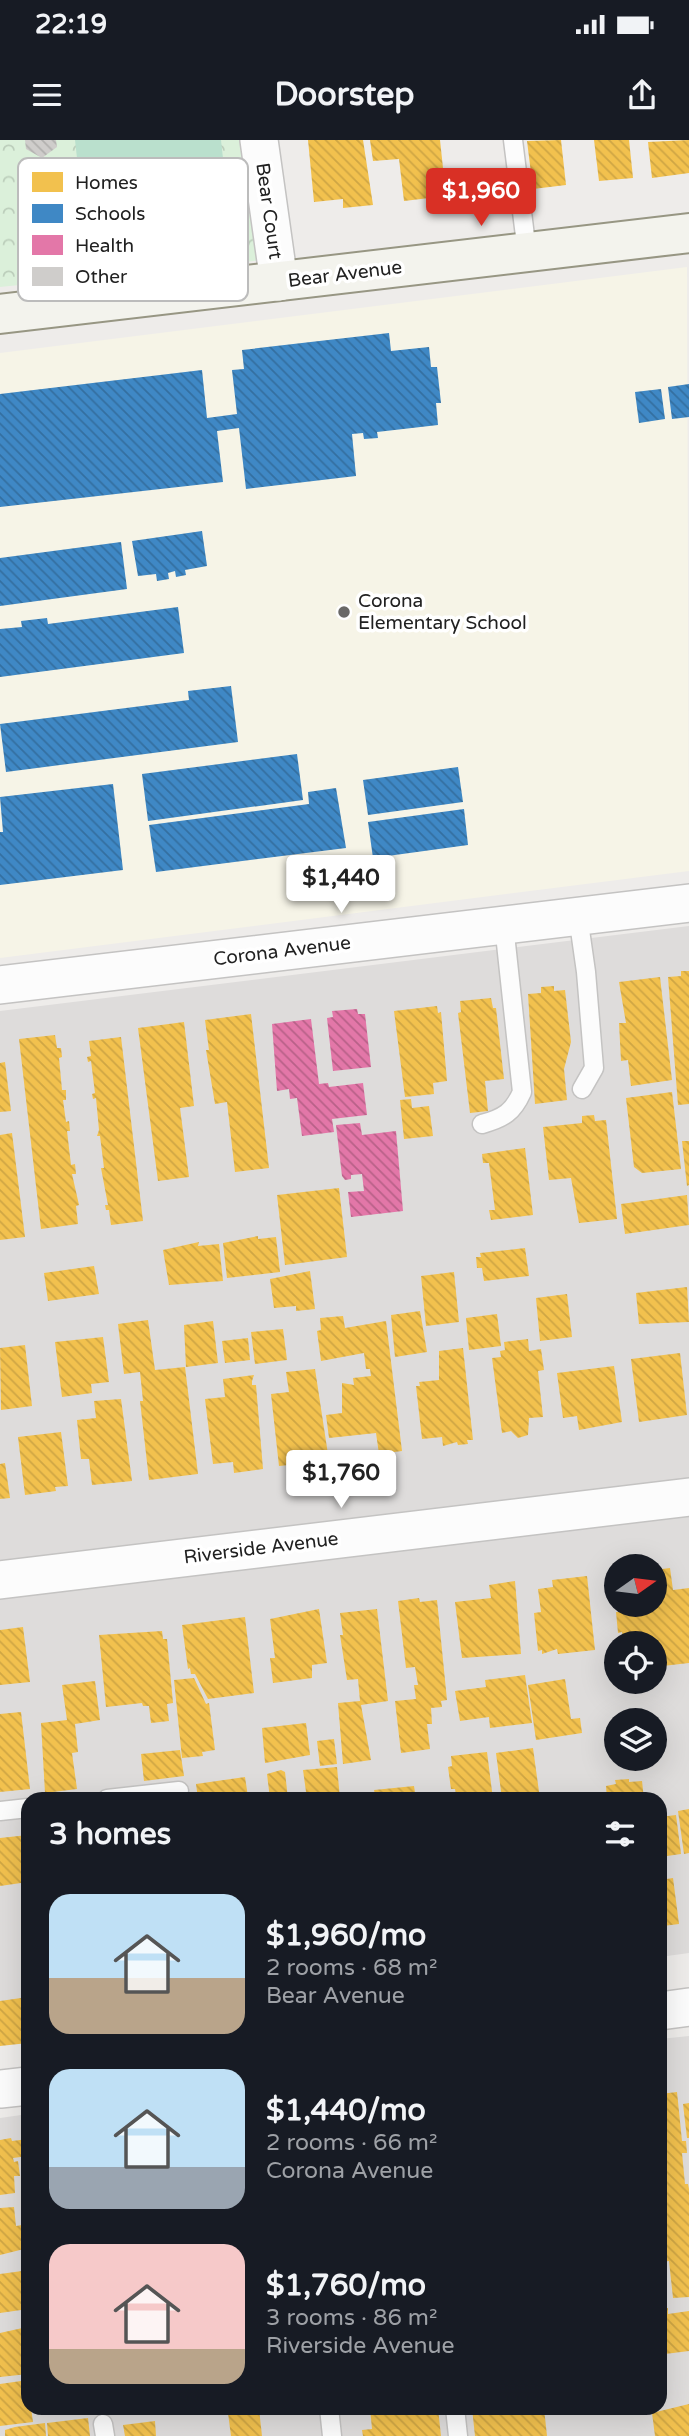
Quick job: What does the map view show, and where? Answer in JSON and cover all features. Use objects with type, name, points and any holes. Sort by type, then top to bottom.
[{"type":"street","name":"Bear Court","points":[[259,140],[279,282]]},
{"type":"street","name":"Bear Avenue","points":[[248,286],[689,233]]},
{"type":"street","name":"Bear Avenue","points":[[0,314],[113,301]]},
{"type":"street","name":"Corona Avenue","points":[[0,985],[689,902]]},
{"type":"street","name":"Riverside Avenue","points":[[0,1580],[689,1497]]},
{"type":"street","points":[[667,2010],[689,2007]]},
{"type":"street","points":[[0,2089],[21,2087]]},
{"type":"lane","points":[[513,140],[527,253]]},
{"type":"lane","points":[[578,916],[594,1068],[582,1089]]},
{"type":"lane","points":[[482,1124],[502,1119],[514,1109],[522,1092],[504,925]]},
{"type":"lane","points":[[170,1792],[179,1791]]},
{"type":"lane","points":[[0,1811],[21,1809]]},
{"type":"lane","points":[[330,2415],[332,2436]]},
{"type":"lane","points":[[456,2415],[458,2436]]},
{"type":"shaded area","name":"Corona Elementary School","points":[[687,267],[689,871],[0,958],[0,353]]},
{"type":"shaded area","points":[[689,926],[689,1953],[667,1956],[667,1792],[21,1792],[21,2036],[0,2039],[0,1011]]},
{"type":"shaded area","points":[[689,2036],[689,2436],[0,2436],[0,2118],[21,2115],[21,2415],[667,2415],[667,2038]]},
{"type":"green space","points":[[0,140],[251,140],[264,260],[248,262],[248,158],[18,158],[18,285],[0,287]]},
{"type":"green space","points":[[75,140],[221,140],[223,158],[77,158]]},
{"type":"building: Homes","points":[[308,140],[363,140],[373,205],[343,208],[343,199],[314,202]]},
{"type":"building: Homes","points":[[370,140],[440,140],[446,196],[404,201],[399,159],[373,161]]},
{"type":"building: Homes","points":[[561,140],[566,185],[533,189],[527,141]]},
{"type":"building: Homes","points":[[594,140],[629,140],[633,178],[599,181]]},
{"type":"building: Homes","points":[[689,140],[689,173],[652,178],[648,142]]},
{"type":"building: Homes","points":[[681,971],[689,971],[689,1104],[678,1105],[668,977],[681,976]]},
{"type":"building: Homes","points":[[660,977],[672,1080],[631,1086],[628,1060],[621,1061],[619,1023],[626,1023],[619,982]]},
{"type":"building: Homes","points":[[554,986],[554,991],[565,990],[571,1042],[564,1069],[567,1100],[535,1104],[528,994],[541,993],[541,987]]},
{"type":"building: Homes","points":[[491,998],[493,1008],[496,1008],[504,1079],[485,1081],[488,1111],[470,1113],[458,1013],[461,1012],[460,1001]]},
{"type":"building: Homes","points":[[437,1006],[438,1013],[441,1012],[447,1081],[433,1083],[434,1094],[405,1097],[394,1011]]},
{"type":"building: Homes","points":[[251,1014],[269,1168],[235,1172],[227,1102],[215,1104],[206,1050],[209,1050],[205,1020]]},
{"type":"building: Homes","points":[[184,1022],[194,1106],[180,1108],[189,1177],[158,1181],[138,1028]]},
{"type":"building: Homes","points":[[55,1035],[57,1048],[61,1048],[62,1057],[59,1058],[62,1090],[66,1090],[66,1100],[63,1100],[66,1122],[69,1121],[70,1131],[67,1131],[71,1165],[75,1164],[76,1174],[72,1174],[79,1205],[76,1206],[78,1224],[41,1229],[19,1039]]},
{"type":"building: Homes","points":[[121,1037],[143,1221],[111,1225],[109,1210],[106,1210],[105,1205],[108,1205],[101,1168],[104,1168],[100,1136],[97,1136],[99,1130],[96,1098],[93,1099],[92,1094],[95,1093],[91,1061],[88,1062],[87,1057],[91,1056],[89,1041]]},
{"type":"building: Homes","points":[[5,1062],[11,1111],[0,1112],[0,1063]]},
{"type":"building: Homes","points":[[672,1092],[681,1169],[642,1173],[634,1167],[626,1098]]},
{"type":"building: Homes","points":[[411,1099],[412,1108],[429,1106],[433,1136],[404,1139],[400,1100]]},
{"type":"building: Homes","points":[[594,1115],[595,1121],[606,1120],[617,1219],[579,1223],[571,1178],[549,1180],[543,1127],[582,1123],[582,1116]]},
{"type":"building: Homes","points":[[12,1133],[25,1237],[0,1240],[0,1135]]},
{"type":"building: Homes","points":[[682,1141],[689,1141],[687,1186]]},
{"type":"building: Homes","points":[[525,1148],[533,1215],[491,1220],[489,1210],[495,1210],[489,1163],[483,1163],[482,1154]]},
{"type":"building: Homes","points":[[339,1188],[347,1257],[285,1265],[277,1195]]},
{"type":"building: Homes","points":[[687,1195],[689,1225],[625,1234],[621,1204]]},
{"type":"building: Homes","points":[[258,1236],[258,1239],[276,1237],[280,1272],[227,1278],[223,1243]]},
{"type":"building: Homes","points":[[199,1242],[198,1246],[219,1244],[223,1281],[169,1285],[163,1250]]},
{"type":"building: Homes","points":[[525,1248],[529,1276],[484,1281],[482,1268],[477,1268],[476,1257],[481,1257],[480,1253]]},
{"type":"building: Homes","points":[[94,1266],[99,1294],[48,1301],[44,1273]]},
{"type":"building: Homes","points":[[310,1271],[315,1309],[296,1311],[296,1306],[274,1308],[270,1279]]},
{"type":"building: Homes","points":[[454,1272],[459,1322],[426,1326],[421,1276]]},
{"type":"building: Homes","points":[[687,1287],[689,1322],[639,1324],[636,1293]]},
{"type":"building: Homes","points":[[567,1294],[572,1337],[540,1341],[536,1298]]},
{"type":"building: Homes","points":[[420,1311],[427,1352],[395,1357],[391,1315]]},
{"type":"building: Homes","points":[[497,1314],[501,1346],[469,1350],[466,1318]]},
{"type":"building: Homes","points":[[343,1316],[345,1328],[386,1321],[402,1451],[379,1454],[376,1433],[329,1438],[326,1415],[342,1413],[342,1383],[354,1385],[353,1378],[371,1376],[370,1369],[366,1369],[364,1353],[321,1361],[317,1331],[321,1330],[320,1318]]},
{"type":"building: Homes","points":[[148,1320],[155,1370],[185,1367],[198,1474],[149,1480],[140,1401],[143,1401],[140,1372],[124,1374],[118,1324]]},
{"type":"building: Homes","points":[[213,1321],[218,1363],[186,1367],[184,1325]]},
{"type":"building: Homes","points":[[283,1329],[287,1360],[255,1364],[251,1332]]},
{"type":"building: Homes","points":[[103,1337],[109,1382],[91,1384],[92,1393],[62,1397],[55,1342]]},
{"type":"building: Homes","points":[[248,1338],[250,1360],[225,1363],[222,1341]]},
{"type":"building: Homes","points":[[528,1339],[529,1351],[541,1349],[544,1370],[538,1371],[543,1417],[529,1418],[528,1435],[518,1438],[511,1431],[502,1433],[492,1358],[501,1357],[500,1351],[505,1350],[504,1342]]},
{"type":"building: Homes","points":[[25,1345],[32,1406],[1,1410],[0,1348]]},
{"type":"building: Homes","points":[[463,1348],[473,1440],[467,1440],[468,1444],[458,1445],[457,1442],[443,1446],[442,1437],[422,1439],[416,1386],[420,1386],[419,1382],[439,1380],[439,1351]]},
{"type":"building: Homes","points":[[680,1353],[687,1415],[639,1422],[631,1359]]},
{"type":"building: Homes","points":[[614,1366],[622,1422],[579,1430],[577,1416],[563,1418],[557,1373]]},
{"type":"building: Homes","points":[[315,1369],[329,1461],[279,1466],[271,1394],[289,1392],[286,1372]]},
{"type":"building: Homes","points":[[254,1375],[252,1385],[256,1385],[263,1469],[234,1473],[233,1462],[213,1464],[205,1399],[225,1397],[223,1379]]},
{"type":"building: Homes","points":[[121,1399],[132,1481],[92,1485],[89,1459],[81,1459],[77,1420],[96,1418],[94,1401]]},
{"type":"building: Homes","points":[[61,1432],[68,1486],[55,1487],[56,1491],[25,1495],[18,1437]]},
{"type":"building: Homes","points":[[5,1463],[10,1498],[0,1499],[0,1464]]},
{"type":"building: Homes","points":[[667,1568],[670,1568],[673,1590],[689,1588],[689,1663],[667,1666],[667,1631],[618,1631],[616,1617],[667,1617]]},
{"type":"building: Homes","points":[[587,1576],[595,1650],[558,1654],[557,1649],[542,1654],[542,1650],[538,1651],[534,1613],[541,1612],[538,1589],[553,1587],[552,1580]]},
{"type":"building: Homes","points":[[515,1581],[521,1654],[462,1658],[455,1602],[491,1598],[489,1585]]},
{"type":"building: Homes","points":[[419,1598],[420,1602],[437,1600],[447,1700],[441,1701],[442,1707],[431,1708],[432,1724],[427,1724],[430,1749],[401,1753],[395,1701],[416,1699],[414,1685],[418,1685],[415,1667],[406,1668],[398,1601]]},
{"type":"building: Homes","points":[[319,1609],[327,1663],[312,1665],[312,1678],[273,1683],[270,1658],[275,1658],[270,1619]]},
{"type":"building: Homes","points":[[377,1609],[388,1701],[361,1705],[371,1760],[343,1764],[338,1703],[360,1701],[358,1679],[347,1680],[340,1635],[343,1635],[340,1613]]},
{"type":"building: Homes","points":[[245,1617],[254,1693],[208,1699],[195,1674],[191,1674],[190,1668],[188,1669],[182,1625]]},
{"type":"building: Homes","points":[[23,1627],[30,1682],[0,1685],[0,1630]]},
{"type":"building: Homes","points":[[162,1631],[163,1639],[167,1639],[173,1703],[167,1704],[169,1721],[151,1723],[149,1706],[143,1706],[142,1703],[106,1707],[99,1635]]},
{"type":"building: Homes","points":[[525,1675],[532,1723],[490,1728],[489,1717],[460,1721],[455,1691],[486,1687],[485,1680]]},
{"type":"building: Homes","points":[[194,1678],[206,1704],[209,1703],[215,1750],[202,1752],[203,1756],[182,1758],[174,1680]]},
{"type":"building: Homes","points":[[565,1679],[571,1719],[580,1718],[582,1733],[536,1740],[528,1685]]},
{"type":"building: Homes","points":[[95,1681],[100,1720],[75,1724],[78,1752],[72,1753],[77,1789],[45,1792],[41,1723],[67,1720],[62,1685]]},
{"type":"building: Homes","points":[[21,1712],[30,1789],[0,1792],[0,1714]]},
{"type":"building: Homes","points":[[306,1723],[310,1755],[265,1763],[262,1728]]},
{"type":"building: Homes","points":[[334,1739],[337,1764],[320,1766],[317,1741]]},
{"type":"building: Homes","points":[[533,1748],[539,1792],[501,1792],[496,1753]]},
{"type":"building: Homes","points":[[180,1750],[184,1776],[144,1781],[141,1754]]},
{"type":"building: Homes","points":[[487,1752],[492,1792],[456,1792],[455,1789],[451,1789],[448,1767],[452,1766],[451,1756]]},
{"type":"building: Homes","points":[[337,1767],[339,1792],[306,1792],[303,1770]]},
{"type":"building: Homes","points":[[281,1770],[285,1772],[287,1792],[269,1792],[267,1774]]},
{"type":"building: Homes","points":[[245,1777],[247,1792],[197,1792],[196,1784]]},
{"type":"building: Homes","points":[[615,1780],[642,1781],[643,1792],[606,1792],[606,1786],[616,1784]]},
{"type":"building: Homes","points":[[414,1786],[415,1792],[374,1792]]},
{"type":"building: Homes","points":[[689,1809],[689,1853],[684,1854],[678,1811]]},
{"type":"building: Homes","points":[[676,1815],[681,1854],[667,1856],[667,1816]]},
{"type":"building: Homes","points":[[21,1836],[21,1883],[0,1886],[0,1838]]},
{"type":"building: Homes","points":[[673,1878],[679,1924],[667,1926],[667,1879]]},
{"type":"building: Homes","points":[[21,1998],[21,2044],[0,2046],[0,2001]]},
{"type":"building: Homes","points":[[677,2092],[682,2141],[686,2141],[687,2153],[682,2153],[685,2184],[688,2184],[689,2189],[689,2297],[673,2298],[667,2261],[667,2093]]},
{"type":"building: Homes","points":[[689,2103],[689,2138],[687,2138],[683,2104]]},
{"type":"building: Homes","points":[[0,2140],[21,2140],[21,2157],[13,2158],[14,2162],[18,2161],[20,2176],[14,2176],[15,2193],[0,2195]]},
{"type":"building: Homes","points":[[14,2207],[16,2226],[21,2225],[21,2250],[0,2255],[0,2208]]},
{"type":"building: Homes","points":[[21,2271],[21,2310],[0,2313],[0,2274]]},
{"type":"building: Homes","points":[[667,2308],[668,2314],[689,2311],[689,2351],[667,2354]]},
{"type":"building: Homes","points":[[21,2328],[21,2375],[0,2377],[0,2333]]},
{"type":"building: Homes","points":[[21,2381],[21,2415],[32,2415],[33,2422],[0,2426],[0,2384]]},
{"type":"building: Homes","points":[[689,2404],[689,2436],[655,2436],[652,2415],[667,2415],[667,2409]]},
{"type":"building: Homes","points":[[228,2415],[260,2415],[262,2436],[231,2436]]},
{"type":"building: Homes","points":[[371,2415],[439,2415],[441,2436],[363,2436],[362,2430],[372,2429]]},
{"type":"building: Homes","points":[[473,2415],[545,2415],[547,2436],[475,2436]]},
{"type":"building: Homes","points":[[88,2418],[90,2436],[48,2436],[47,2423]]},
{"type":"building: Homes","points":[[155,2421],[156,2436],[125,2436],[123,2425]]},
{"type":"building: Homes","points":[[45,2423],[46,2436],[5,2436],[5,2430]]},
{"type":"building: Schools","points":[[389,333],[391,351],[429,347],[431,367],[437,367],[441,403],[436,403],[438,425],[377,432],[378,438],[364,439],[363,433],[352,434],[356,476],[246,489],[239,428],[217,431],[223,482],[0,507],[0,394],[202,370],[207,418],[237,414],[232,370],[244,369],[242,350]]},
{"type":"building: Schools","points":[[689,384],[689,417],[672,419],[668,387]]},
{"type":"building: Schools","points":[[661,389],[665,419],[639,423],[635,392]]},
{"type":"building: Schools","points":[[202,531],[207,566],[185,570],[186,575],[176,577],[175,571],[168,573],[169,579],[157,581],[156,574],[138,576],[132,541]]},
{"type":"building: Schools","points":[[121,542],[127,589],[0,606],[0,558]]},
{"type":"building: Schools","points":[[178,607],[184,653],[0,677],[0,629],[22,627],[21,621],[47,618],[48,624]]},
{"type":"building: Schools","points":[[231,686],[238,742],[6,772],[0,724],[189,700],[188,691]]},
{"type":"building: Schools","points":[[297,754],[303,800],[148,821],[142,774]]},
{"type":"building: Schools","points":[[458,767],[463,802],[368,815],[363,780]]},
{"type":"building: Schools","points":[[113,784],[123,870],[0,885],[0,832],[3,832],[0,797]]},
{"type":"building: Schools","points":[[336,788],[346,848],[156,872],[149,825],[309,804],[308,792]]},
{"type":"building: Schools","points":[[464,809],[468,845],[373,858],[368,822]]},
{"type":"building: Health","points":[[357,1009],[358,1014],[365,1014],[371,1067],[333,1071],[327,1018],[333,1017],[332,1011]]},
{"type":"building: Health","points":[[311,1019],[319,1084],[328,1083],[329,1087],[363,1083],[367,1115],[332,1119],[334,1132],[302,1136],[297,1098],[290,1099],[289,1089],[277,1091],[272,1024]]},
{"type":"building: Health","points":[[360,1123],[362,1135],[396,1131],[403,1211],[351,1217],[348,1192],[364,1191],[362,1174],[351,1175],[351,1179],[345,1180],[342,1176],[336,1125]]},
{"type":"building: Other","points":[[25,140],[56,140],[57,147],[42,158],[26,149]]},
{"type":"place","name":"Corona Elementary School","points":[[344,612]]}]
